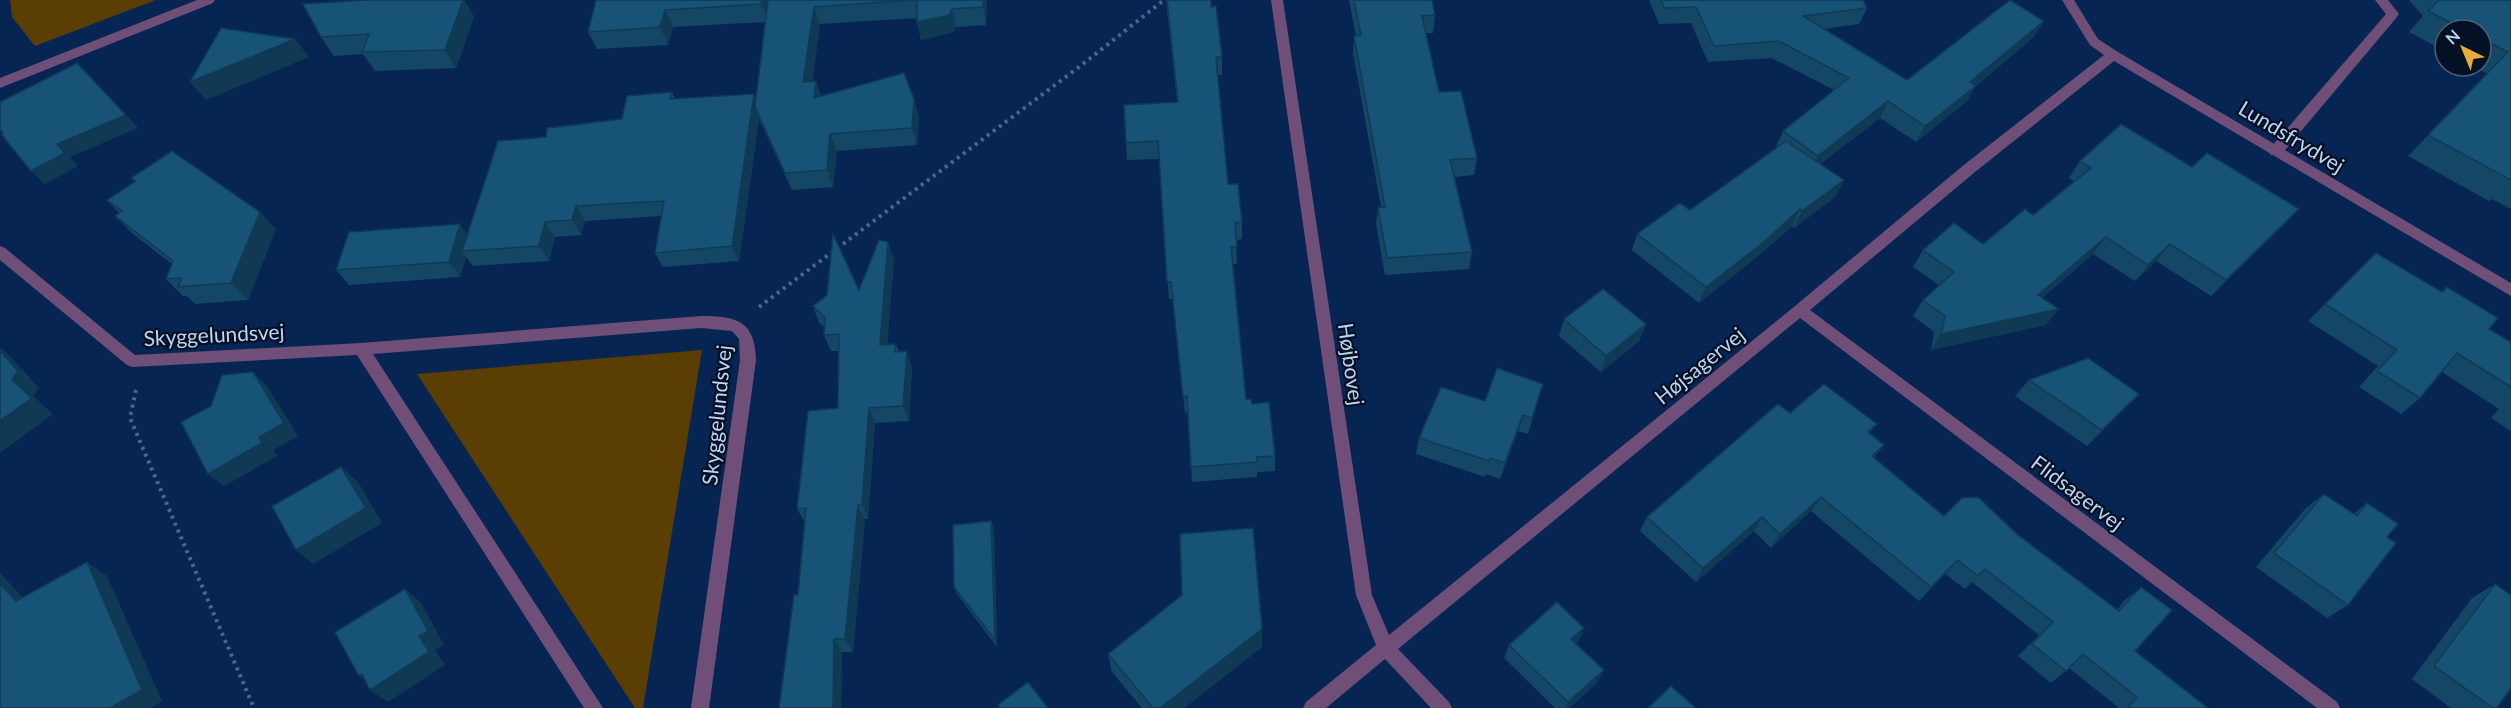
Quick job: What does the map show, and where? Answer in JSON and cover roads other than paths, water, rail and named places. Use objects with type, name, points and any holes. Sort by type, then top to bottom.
[{"type":"street","points":[[0,83],[209,0]]},
{"type":"street","name":"Højbovej","points":[[1276,0],[1365,595],[1385,647],[1443,708]]},
{"type":"street","name":"Lundsfrydvej","points":[[2068,0],[2094,42],[2113,55],[2511,290]]},
{"type":"street","points":[[2276,151],[2393,14],[2381,0]]},
{"type":"street","name":"Højsagervej","points":[[1312,708],[1800,310],[1970,168],[2113,55]]},
{"type":"street","name":"Skyggelundsvej","points":[[0,252],[132,361],[361,349],[701,322],[725,322],[741,328],[749,342],[748,360],[700,708]]},
{"type":"street","name":"Flidsagervej","points":[[1800,310],[2331,708]]},
{"type":"street","points":[[361,349],[594,708]]}]
